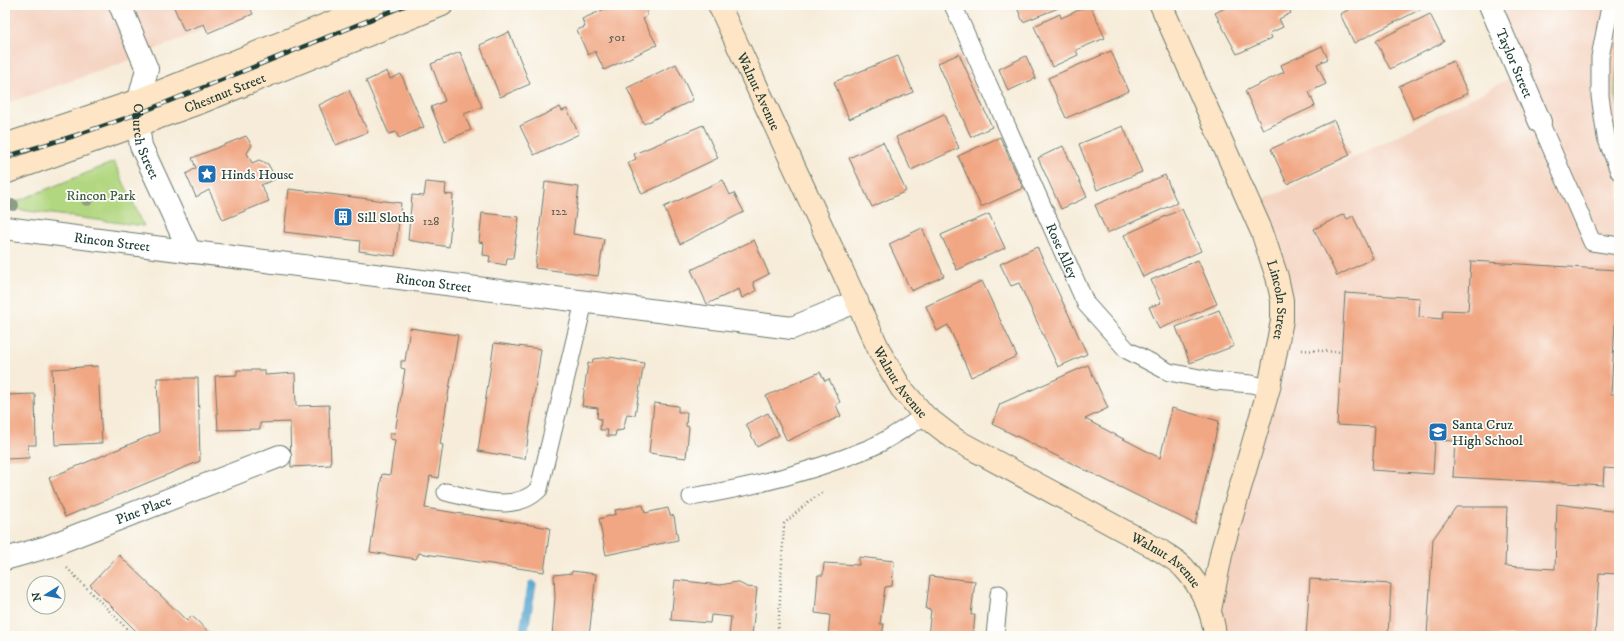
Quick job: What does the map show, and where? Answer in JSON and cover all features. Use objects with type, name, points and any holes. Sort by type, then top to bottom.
[{"type":"main road","name":"Chestnut Street","points":[[5,145],[139,100],[375,5]]},
{"type":"main road","name":"Chestnut Street","points":[[5,173],[199,104],[442,5]]},
{"type":"main road","name":"Walnut Avenue","points":[[719,5],[884,360],[901,388],[924,416],[956,440],[990,460],[1161,551],[1184,567],[1198,586],[1210,610],[1216,636]]},
{"type":"main road","name":"Lincoln Street","points":[[1161,5],[1262,232],[1277,277],[1282,300],[1282,320],[1278,348],[1269,388],[1222,550],[1210,610]]},
{"type":"street","name":"Church Street","points":[[120,5],[147,69],[139,100],[138,126],[142,146],[190,252]]},
{"type":"street","name":"Taylor Street","points":[[1490,5],[1540,122]]},
{"type":"street","name":"Rincon Street","points":[[5,228],[792,328],[857,301]]},
{"type":"street","name":"Pine Place","points":[[5,558],[47,547],[280,456]]},
{"type":"lane","name":"Rose Alley","points":[[953,5],[1086,304],[1127,350],[1169,372],[1215,381],[1251,384],[1269,388]]},
{"type":"lane","points":[[1609,12],[1600,57],[1600,96],[1606,137],[1619,171]]},
{"type":"lane","points":[[1540,122],[1592,242],[1619,246]]},
{"type":"lane","points":[[446,492],[484,501],[508,503],[524,500],[539,489],[584,302]]},
{"type":"lane","points":[[691,497],[741,489],[793,475],[871,448],[924,416]]},
{"type":"lane","points":[[995,636],[999,594]]},
{"type":"path","points":[[1278,348],[1342,352]]},
{"type":"path","points":[[778,636],[784,524],[808,502],[826,490]]},
{"type":"path","points":[[47,547],[134,636]]},
{"type":"shaded area","points":[[5,5],[263,5],[117,65],[5,104]]},
{"type":"shaded area","name":"Santa Cruz High School","points":[[1490,5],[1619,5],[1619,636],[1216,636],[1222,569],[1291,295],[1251,206],[1390,140],[1520,73]]},
{"type":"green space","points":[[1619,44],[1619,110],[1615,92]]},
{"type":"green space","name":"Rincon Park","points":[[114,162],[144,226],[5,208],[5,206]]},
{"type":"building","points":[[173,5],[249,5],[253,14],[208,33],[204,24],[184,31]]},
{"type":"building","points":[[614,5],[644,6],[647,10],[647,16],[643,19],[657,45],[604,70],[595,51],[588,55],[577,30],[585,27],[582,19]]},
{"type":"building","points":[[1016,5],[1066,5],[1023,22]]},
{"type":"building","points":[[1090,5],[1105,38],[1076,50],[1078,55],[1052,67],[1034,26],[1060,14],[1061,18]]},
{"type":"building","points":[[1231,5],[1287,5],[1291,13],[1279,19],[1283,27],[1270,33],[1272,38],[1237,54],[1215,13]]},
{"type":"building","points":[[1358,5],[1424,5],[1425,7],[1354,43],[1340,14]]},
{"type":"building","points":[[1430,14],[1444,42],[1390,69],[1376,41]]},
{"type":"building","points":[[509,32],[530,84],[500,97],[480,45]]},
{"type":"building","points":[[1322,46],[1328,59],[1317,64],[1326,84],[1309,92],[1315,106],[1263,130],[1245,91],[1284,72],[1281,65]]},
{"type":"building","points":[[1111,51],[1129,91],[1066,118],[1048,78]]},
{"type":"building","points":[[460,52],[482,107],[464,114],[471,130],[445,141],[431,107],[445,101],[431,64]]},
{"type":"building","points":[[959,54],[992,127],[971,137],[938,63]]},
{"type":"building","points":[[898,56],[913,92],[849,119],[834,82]]},
{"type":"building","points":[[1026,56],[1036,78],[1008,91],[999,69]]},
{"type":"building","points":[[1453,61],[1468,93],[1413,119],[1399,86]]},
{"type":"building","points":[[676,64],[693,100],[644,124],[627,88]]},
{"type":"building","points":[[387,71],[390,79],[401,74],[424,127],[399,138],[396,132],[389,134],[366,81]]},
{"type":"building","points":[[349,90],[368,132],[336,145],[319,105]]},
{"type":"building","points":[[560,107],[562,111],[567,109],[579,134],[534,155],[520,126]]},
{"type":"building","points":[[944,115],[959,148],[911,170],[896,137]]},
{"type":"building","points":[[1334,120],[1350,155],[1287,184],[1271,149]]},
{"type":"building","points":[[703,125],[718,158],[642,194],[628,163],[636,159],[634,154]]},
{"type":"building","points":[[1123,126],[1142,172],[1097,190],[1079,144]]},
{"type":"building","points":[[246,136],[252,145],[247,153],[252,163],[259,160],[268,164],[276,179],[261,185],[269,201],[223,220],[209,190],[196,197],[186,174],[196,168],[192,158]]},
{"type":"building","points":[[1000,137],[1023,188],[981,207],[958,156]]},
{"type":"building","points":[[883,142],[906,191],[872,207],[849,158]]},
{"type":"building","points":[[1063,146],[1087,197],[1061,209],[1038,158]]},
{"type":"building","points":[[1165,175],[1177,203],[1107,233],[1095,205]]},
{"type":"building","points":[[723,180],[730,195],[734,193],[744,212],[680,244],[664,207]]},
{"type":"building","points":[[426,182],[446,184],[445,194],[453,195],[449,247],[408,240],[412,195],[424,196]]},
{"type":"building","points":[[545,182],[579,187],[573,234],[604,239],[598,276],[535,268]]},
{"type":"building","name":"Sill Sloths","points":[[289,189],[401,203],[395,256],[359,251],[360,241],[284,232]]},
{"type":"building","points":[[1182,209],[1201,251],[1143,277],[1124,235]]},
{"type":"building","points":[[482,213],[519,217],[513,258],[507,258],[506,265],[489,262],[490,256],[483,255],[484,243],[479,242]]},
{"type":"building","points":[[989,214],[1005,248],[957,270],[941,235]]},
{"type":"building","points":[[1344,214],[1347,219],[1353,216],[1373,258],[1337,276],[1314,229]]},
{"type":"building","points":[[922,228],[944,276],[911,291],[889,244]]},
{"type":"building","points":[[754,240],[769,274],[753,282],[756,291],[742,298],[739,289],[707,304],[691,270]]},
{"type":"building","points":[[1037,247],[1087,354],[1058,367],[1019,283],[1011,286],[1000,264]]},
{"type":"building","points":[[1198,260],[1217,304],[1159,329],[1149,307],[1161,303],[1151,280]]},
{"type":"building","points":[[1471,261],[1618,270],[1611,394],[1619,394],[1619,469],[1604,468],[1603,485],[1453,477],[1455,441],[1435,440],[1433,474],[1372,470],[1375,427],[1337,425],[1345,293],[1420,298],[1419,317],[1442,319],[1443,310],[1468,311]]},
{"type":"building","points":[[982,281],[1017,356],[971,377],[948,325],[937,331],[926,306]]},
{"type":"building","points":[[1219,310],[1234,346],[1190,363],[1176,327]]},
{"type":"building","points":[[410,328],[458,335],[440,444],[443,445],[438,478],[430,476],[425,508],[550,528],[544,572],[419,553],[416,559],[370,552],[382,474],[390,475],[395,440],[390,439],[390,433],[395,433],[405,369],[401,368],[401,361],[405,361]]},
{"type":"building","points":[[494,343],[541,349],[525,459],[478,451]]},
{"type":"building","points":[[610,357],[644,363],[635,415],[627,414],[623,430],[616,431],[615,436],[607,436],[608,430],[600,430],[601,419],[597,418],[598,408],[582,406],[588,363],[592,364],[593,359]]},
{"type":"building","points":[[1088,365],[1108,408],[1085,419],[1160,458],[1172,408],[1219,421],[1195,524],[992,424],[1000,404]]},
{"type":"building","points":[[98,366],[102,443],[55,445],[52,369]]},
{"type":"building","points":[[237,370],[265,370],[265,375],[295,373],[296,406],[329,405],[331,465],[291,467],[290,422],[260,423],[260,429],[218,430],[215,376],[237,375]]},
{"type":"building","points":[[820,372],[825,381],[829,379],[840,402],[836,405],[841,416],[787,441],[766,396]]},
{"type":"building","points":[[157,378],[198,378],[200,461],[65,517],[49,478],[159,432]]},
{"type":"building","points":[[35,394],[36,445],[28,445],[29,458],[5,459],[5,395]]},
{"type":"building","points":[[654,403],[678,406],[678,412],[687,412],[686,426],[689,427],[686,458],[649,453]]},
{"type":"building","points":[[768,413],[779,435],[757,447],[746,424]]},
{"type":"building","points":[[1557,504],[1619,512],[1619,574],[1599,573],[1595,636],[1427,636],[1433,539],[1456,507],[1507,507],[1505,566],[1555,569]]},
{"type":"building","points":[[643,505],[645,513],[668,508],[670,515],[674,516],[678,540],[606,555],[599,519],[616,514],[615,510]]},
{"type":"building","points":[[119,555],[187,621],[192,616],[213,636],[141,636],[90,585]]},
{"type":"building","points":[[859,557],[894,561],[892,586],[885,587],[880,624],[884,624],[882,636],[828,636],[830,615],[815,613],[818,575],[823,575],[824,563],[859,565]]},
{"type":"building","points":[[572,571],[596,574],[589,636],[552,636],[555,597],[554,575],[572,573]]},
{"type":"building","points":[[930,576],[975,581],[971,615],[975,615],[973,636],[928,636],[931,610],[926,609]]},
{"type":"building","points":[[1310,579],[1391,584],[1388,636],[1306,636]]},
{"type":"building","points":[[675,580],[720,585],[737,582],[747,587],[757,588],[752,636],[729,636],[731,617],[711,615],[710,623],[671,620]]},
{"type":"building","points":[[75,634],[76,636],[47,636],[47,635]]},
{"type":"waterway","points":[[523,636],[532,585]]},
{"type":"railway","points":[[5,157],[74,136],[140,113],[406,5]]},
{"type":"place","name":"Hinds House","points":[[207,174]]},
{"type":"place","name":"Sill Sloths","points":[[343,217]]},
{"type":"place","name":"Santa Cruz High School","points":[[1438,432]]}]
